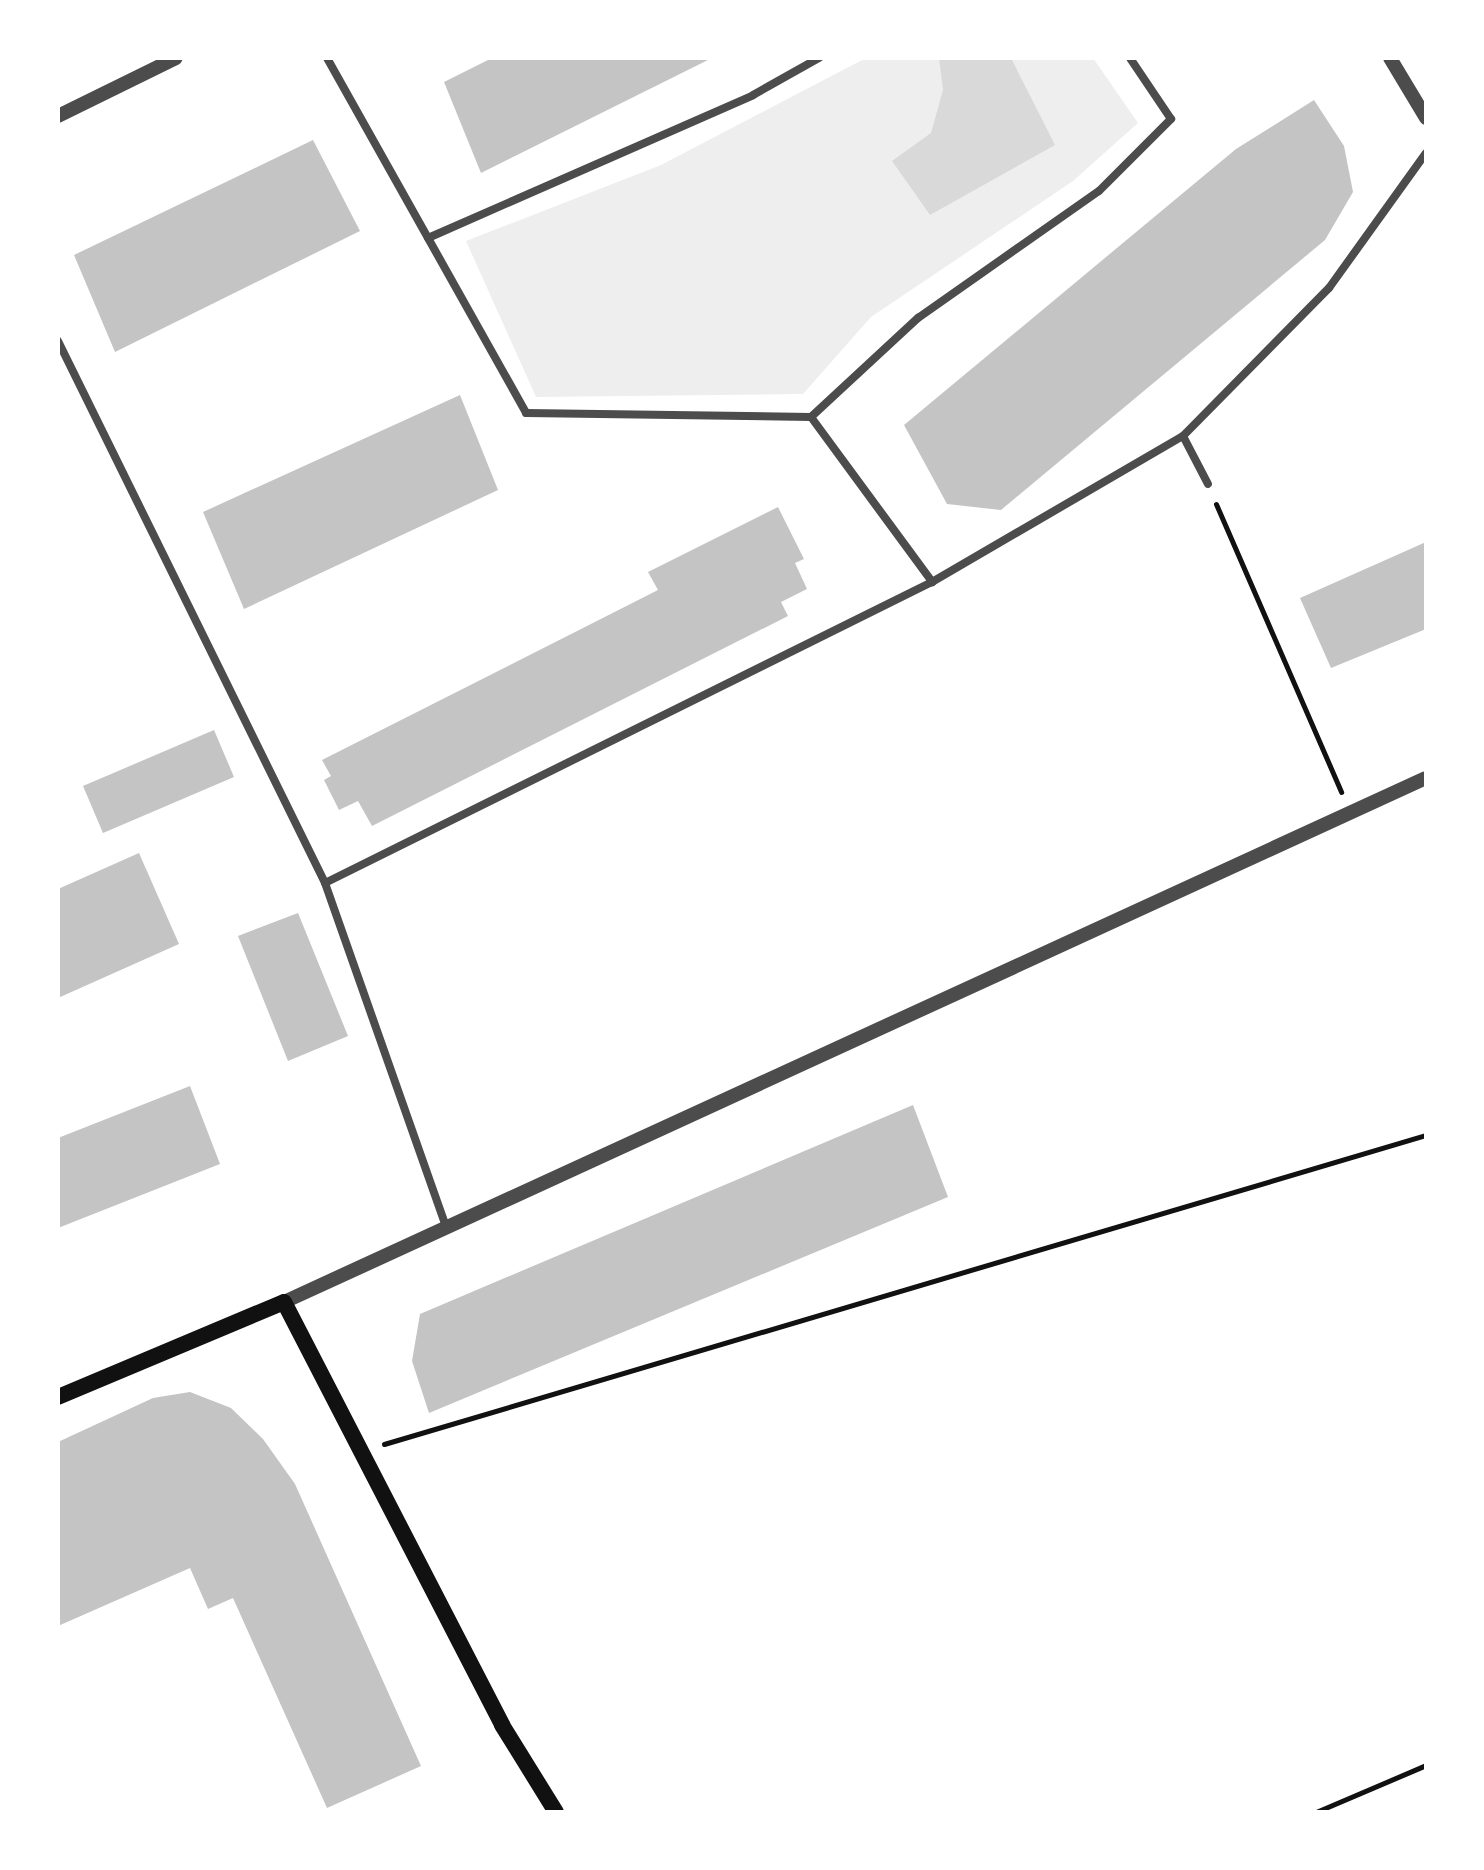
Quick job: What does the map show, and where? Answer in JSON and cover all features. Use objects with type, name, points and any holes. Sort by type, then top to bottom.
[{"type":"main road","points":[[58,1397],[284,1302],[502,1725],[556,1812]]},
{"type":"street","points":[[58,116],[176,58]]},
{"type":"street","points":[[327,58],[526,413],[811,417],[918,318],[1099,191],[1171,119],[1130,58]]},
{"type":"street","points":[[428,238],[753,95],[819,58]]},
{"type":"street","points":[[1390,58],[1426,118]]},
{"type":"street","points":[[325,883],[932,582],[1183,436],[1329,288],[1426,153]]},
{"type":"street","points":[[58,341],[325,883],[446,1227]]},
{"type":"street","points":[[811,417],[932,582]]},
{"type":"street","points":[[1183,436],[1208,484]]},
{"type":"street","points":[[284,1302],[1426,778]]},
{"type":"path","points":[[1208,484],[1349,812]]},
{"type":"path","points":[[361,1450],[1426,1135]]},
{"type":"path","points":[[1316,1812],[1426,1765]]},
{"type":"shaded area","points":[[866,58],[1093,58],[1138,123],[1073,181],[871,317],[803,394],[536,397],[466,241],[661,165]]},
{"type":"shaded area","points":[[939,58],[1011,58],[1055,145],[930,215],[892,161],[931,133],[943,90]]},
{"type":"building","points":[[492,58],[712,58],[481,173],[444,82]]},
{"type":"building","points":[[1314,100],[1344,146],[1353,192],[1325,240],[1001,510],[947,504],[904,425],[1236,149]]},
{"type":"building","points":[[313,140],[360,231],[115,352],[74,255]]},
{"type":"building","points":[[460,395],[498,490],[244,609],[203,512]]},
{"type":"building","points":[[778,507],[804,559],[795,563],[807,589],[781,602],[788,616],[372,826],[358,801],[339,810],[324,780],[331,776],[322,760],[658,590],[648,572]]},
{"type":"building","points":[[1426,542],[1426,629],[1331,668],[1300,598]]},
{"type":"building","points":[[214,730],[234,777],[103,833],[83,786]]},
{"type":"building","points":[[139,853],[179,944],[58,998],[58,889]]},
{"type":"building","points":[[298,913],[348,1036],[288,1061],[238,936]]},
{"type":"building","points":[[190,1086],[220,1164],[58,1228],[58,1138]]},
{"type":"building","points":[[913,1105],[948,1197],[429,1413],[412,1361],[420,1314]]},
{"type":"building","points":[[190,1392],[231,1408],[263,1439],[295,1484],[421,1766],[327,1808],[233,1598],[208,1609],[190,1568],[58,1626],[58,1442],[153,1398]]}]
